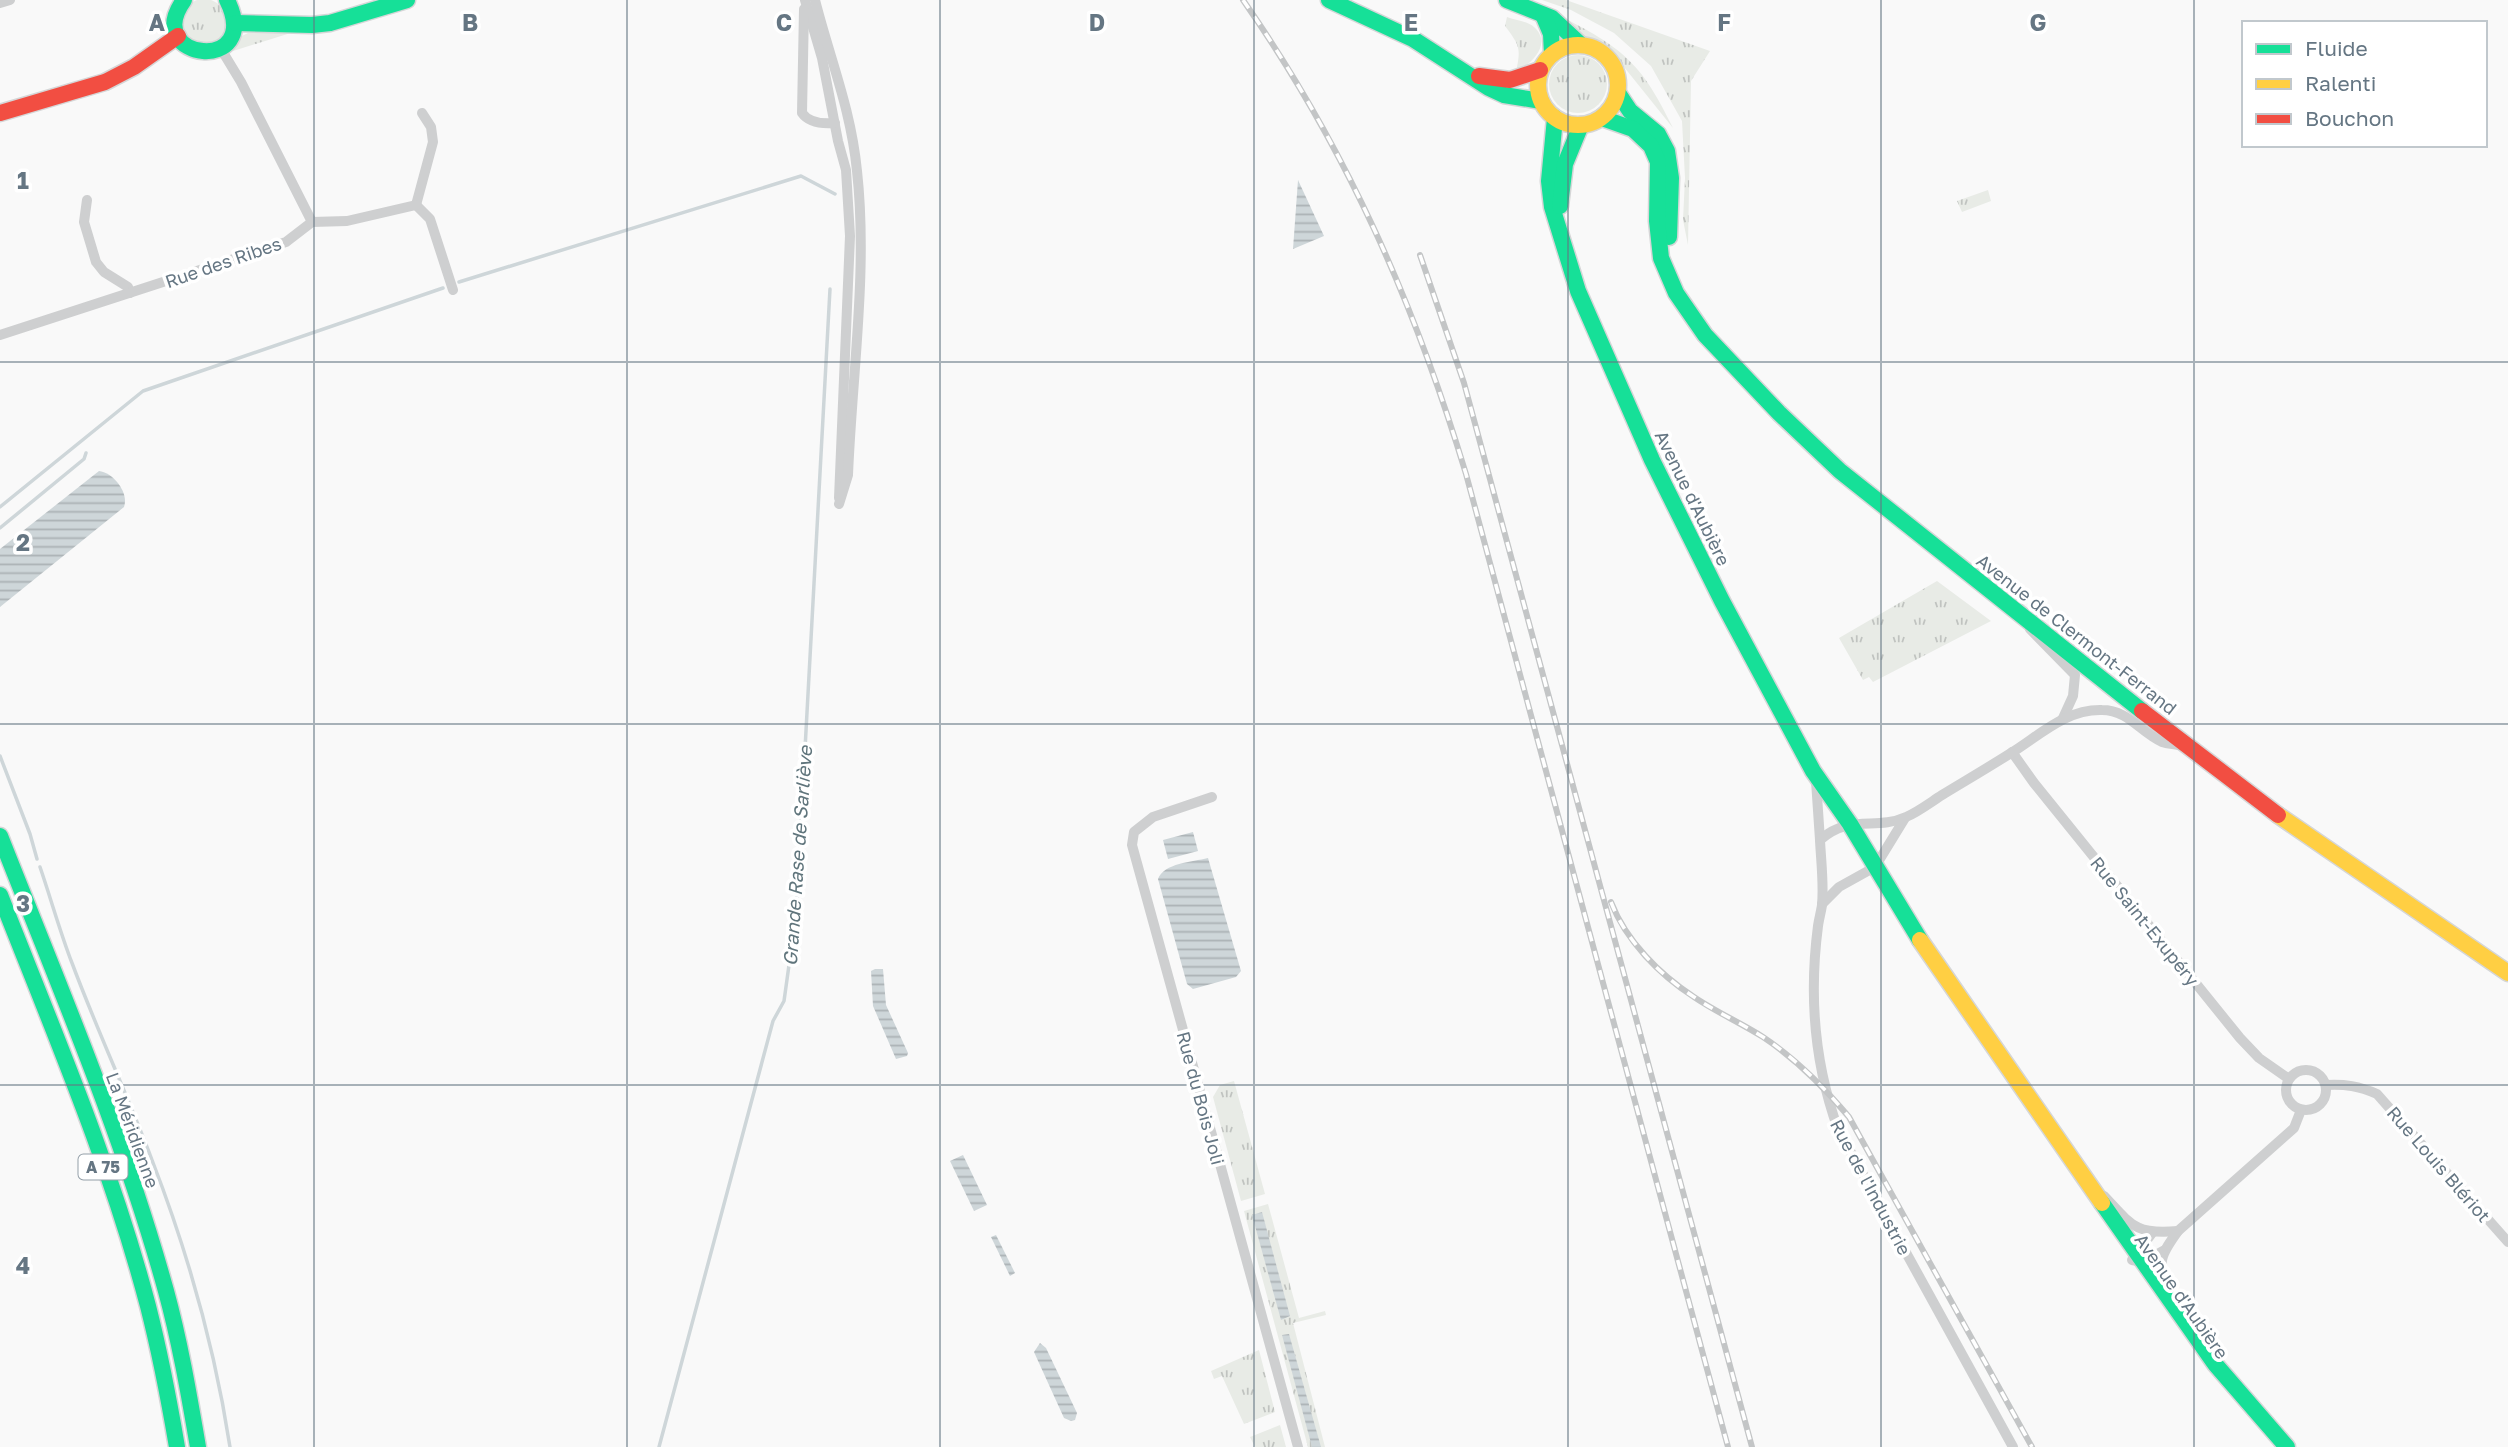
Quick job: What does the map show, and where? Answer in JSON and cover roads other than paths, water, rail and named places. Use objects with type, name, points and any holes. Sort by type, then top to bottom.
[{"type":"main road","points":[[178,3],[174,22],[178,36],[186,46],[209,52],[221,48],[234,33],[234,9],[227,0]]},
{"type":"main road","points":[[302,24],[388,0]]},
{"type":"main road","points":[[236,23],[330,23],[407,0]]},
{"type":"main road","points":[[1329,0],[1396,30],[1471,74],[1489,88],[1504,94],[1541,101]]},
{"type":"main road","points":[[1507,0],[1558,23],[1580,44]]},
{"type":"main road","points":[[1543,15],[1551,34],[1552,54]]},
{"type":"main road","points":[[0,113],[118,76],[152,56],[178,36]]},
{"type":"main road","points":[[1471,74],[1508,81],[1523,78],[1540,70],[1552,54],[1565,46],[1580,44],[1606,55],[1615,67],[1619,80],[1618,93],[1612,107],[1602,118],[1581,125],[1567,124],[1555,118],[1541,101],[1538,86],[1540,70]]},
{"type":"main road","name":"Avenue de Clermont-Ferrand","points":[[1618,93],[1630,111],[1658,134],[1669,156],[1670,275]]},
{"type":"main road","name":"Avenue d'Aubière","points":[[1555,118],[1549,181],[1552,207],[1578,291],[1629,413],[1722,601],[1815,776],[1872,869],[2070,1158],[2208,1368],[2276,1447]]},
{"type":"main road","name":"Avenue de Clermont-Ferrand","points":[[1602,118],[1633,129],[1642,136],[1656,155],[1661,258],[1676,293],[1705,335],[1779,414],[1840,471],[2188,747],[2310,839],[2508,973]]},
{"type":"main road","name":"Avenue d'Aubière","points":[[1559,233],[1563,172],[1571,141],[1581,125]]},
{"type":"main road","name":"La Méridienne","points":[[0,836],[130,1179],[168,1299],[194,1416],[198,1447]]},
{"type":"main road","name":"A 75","points":[[0,895],[130,1244],[160,1353],[177,1447]]},
{"type":"main road","name":"Avenue d'Aubière","points":[[2138,1259],[2215,1364],[2287,1447]]},
{"type":"main road","points":[[194,1416],[205,1447]]},
{"type":"street","points":[[0,3],[10,0]]},
{"type":"street","points":[[809,1],[803,11],[802,113],[806,118],[818,123],[836,127]]},
{"type":"street","points":[[809,1],[849,113],[860,204],[848,475],[839,504],[838,467],[850,236],[846,170],[809,1]]},
{"type":"street","points":[[221,48],[312,222],[347,221],[416,205]]},
{"type":"street","points":[[416,205],[433,142],[431,127],[422,113]]},
{"type":"street","points":[[87,200],[84,222],[96,262],[103,272],[128,287],[130,293]]},
{"type":"street","points":[[416,205],[430,219],[453,290]]},
{"type":"street","name":"Rue des Ribes","points":[[0,335],[286,242],[312,222]]},
{"type":"street","points":[[1992,592],[2075,674],[2073,696],[2063,718]]},
{"type":"street","points":[[1820,840],[1831,830],[1846,826],[1905,818],[2063,718],[2093,710],[2120,712],[2162,742],[2188,747]]},
{"type":"street","name":"Rue Saint-Exupéry","points":[[2012,752],[2239,1038],[2259,1058],[2289,1079]]},
{"type":"street","name":"Rue de l'Industrie","points":[[1815,776],[1822,904],[1818,925],[1814,1006],[1819,1062],[1831,1109],[1844,1140],[2013,1447]]},
{"type":"street","name":"Rue du Bois Joli","points":[[1212,797],[1153,817],[1134,832],[1132,845],[1298,1447]]},
{"type":"street","points":[[1822,904],[1839,887],[1872,869],[1905,818]]},
{"type":"street","points":[[2299,1071],[2319,1074],[2326,1085],[2327,1092],[2321,1105],[2308,1111],[2301,1110],[2287,1098],[2289,1079],[2299,1071]]},
{"type":"street","name":"Rue Louis Blériot","points":[[2326,1085],[2353,1085],[2377,1094],[2508,1242]]},
{"type":"street","points":[[2178,1231],[2294,1128],[2301,1110]]},
{"type":"street","name":"Avenue d'Aubière","points":[[2070,1158],[2127,1220],[2140,1229],[2152,1233],[2178,1231]]},
{"type":"street","name":"Avenue d'Aubière","points":[[2178,1231],[2165,1250],[2162,1274],[2215,1364]]},
{"type":"street","points":[[2138,1259],[2152,1233]]},
{"type":"street","points":[[2138,1259],[2165,1250]]},
{"type":"waterway","points":[[459,282],[801,176],[835,194]]},
{"type":"waterway","points":[[0,507],[143,391],[443,288]]},
{"type":"waterway","name":"Grande Rase de Sarliève","points":[[659,1447],[773,1021],[784,1001],[796,915],[830,289]]},
{"type":"waterway","points":[[0,528],[84,459],[86,453]]},
{"type":"waterway","points":[[0,756],[37,859]]},
{"type":"waterway","points":[[40,867],[72,963],[142,1135],[177,1230],[217,1374],[230,1447]]},
{"type":"railway","points":[[1243,0],[1314,112],[1374,228],[1400,287],[1446,410],[1466,474],[1728,1447]]},
{"type":"railway","points":[[1420,255],[1464,383],[1752,1447]]},
{"type":"railway","points":[[1611,902],[1635,943],[1657,968],[1694,997],[1763,1037],[1787,1055],[1820,1084],[1849,1117],[2032,1447]]}]
